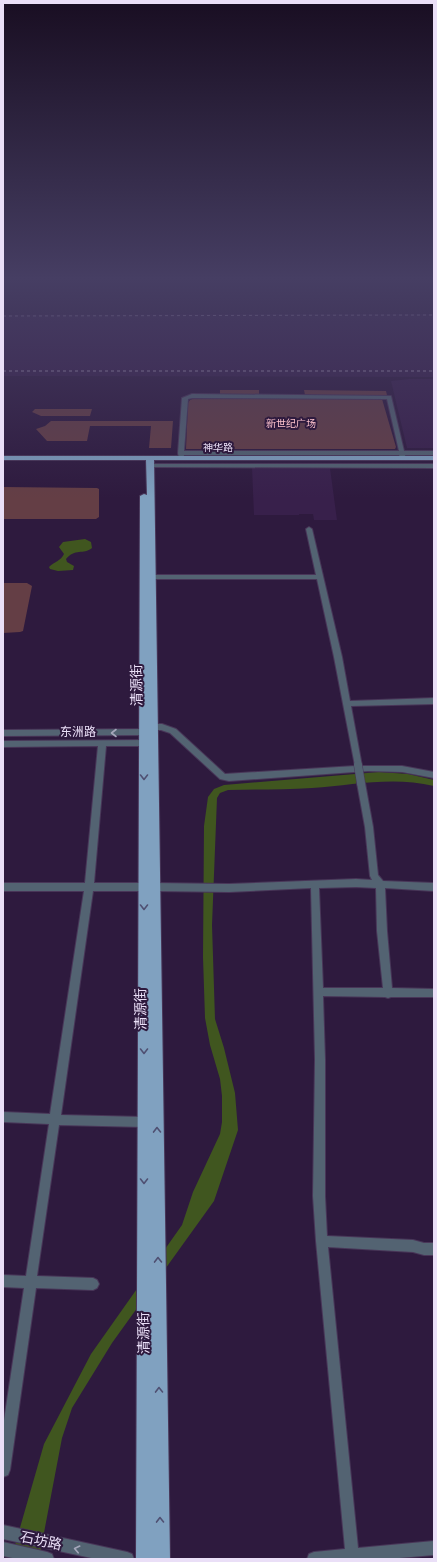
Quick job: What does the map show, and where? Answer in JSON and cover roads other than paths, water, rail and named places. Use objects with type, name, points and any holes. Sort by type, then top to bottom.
[{"type":"main road","name":"神华路","points":[[3,458],[148,461],[181,455],[402,455],[434,458]]},
{"type":"main road","name":"神华路","points":[[3,461],[434,461]]},
{"type":"main road","name":"清源街","points":[[148,461],[151,577],[148,738]]},
{"type":"main road","name":"清源街","points":[[148,461],[149,887],[161,1559]]},
{"type":"main road","name":"清源街","points":[[145,1559],[144,1122],[149,887]]},
{"type":"street","points":[[181,455],[185,398],[192,396],[389,397],[402,455],[434,453]]},
{"type":"street","points":[[148,461],[434,466]]},
{"type":"street","points":[[309,529],[348,704],[369,827],[374,876],[380,884],[382,931],[388,994]]},
{"type":"street","points":[[151,577],[320,577]]},
{"type":"street","points":[[348,704],[434,701]]},
{"type":"street","points":[[3,749],[102,746],[148,738],[162,727],[173,731],[223,777],[229,778],[368,768],[402,769],[434,775]]},
{"type":"street","name":"东洲路","points":[[3,733],[148,738]]},
{"type":"street","name":"东洲路","points":[[3,744],[102,746]]},
{"type":"street","points":[[3,1470],[89,887],[102,746]]},
{"type":"street","points":[[3,887],[214,888],[380,884],[434,887]]},
{"type":"street","points":[[315,885],[321,1122],[319,1196],[352,1556]]},
{"type":"street","points":[[318,992],[388,994],[434,993]]},
{"type":"street","points":[[3,1117],[144,1122]]},
{"type":"street","points":[[322,1241],[413,1246],[424,1249],[434,1249]]},
{"type":"street","points":[[3,1281],[93,1284]]},
{"type":"street","name":"石坊路","points":[[8,1533],[127,1559]]},
{"type":"street","points":[[314,1559],[434,1548]]},
{"type":"street","name":"石坊路","points":[[5,1549],[47,1559]]},
{"type":"railway","points":[[3,371],[434,371]]},
{"type":"park label","name":"新世纪广场","points":[[291,424]]}]
